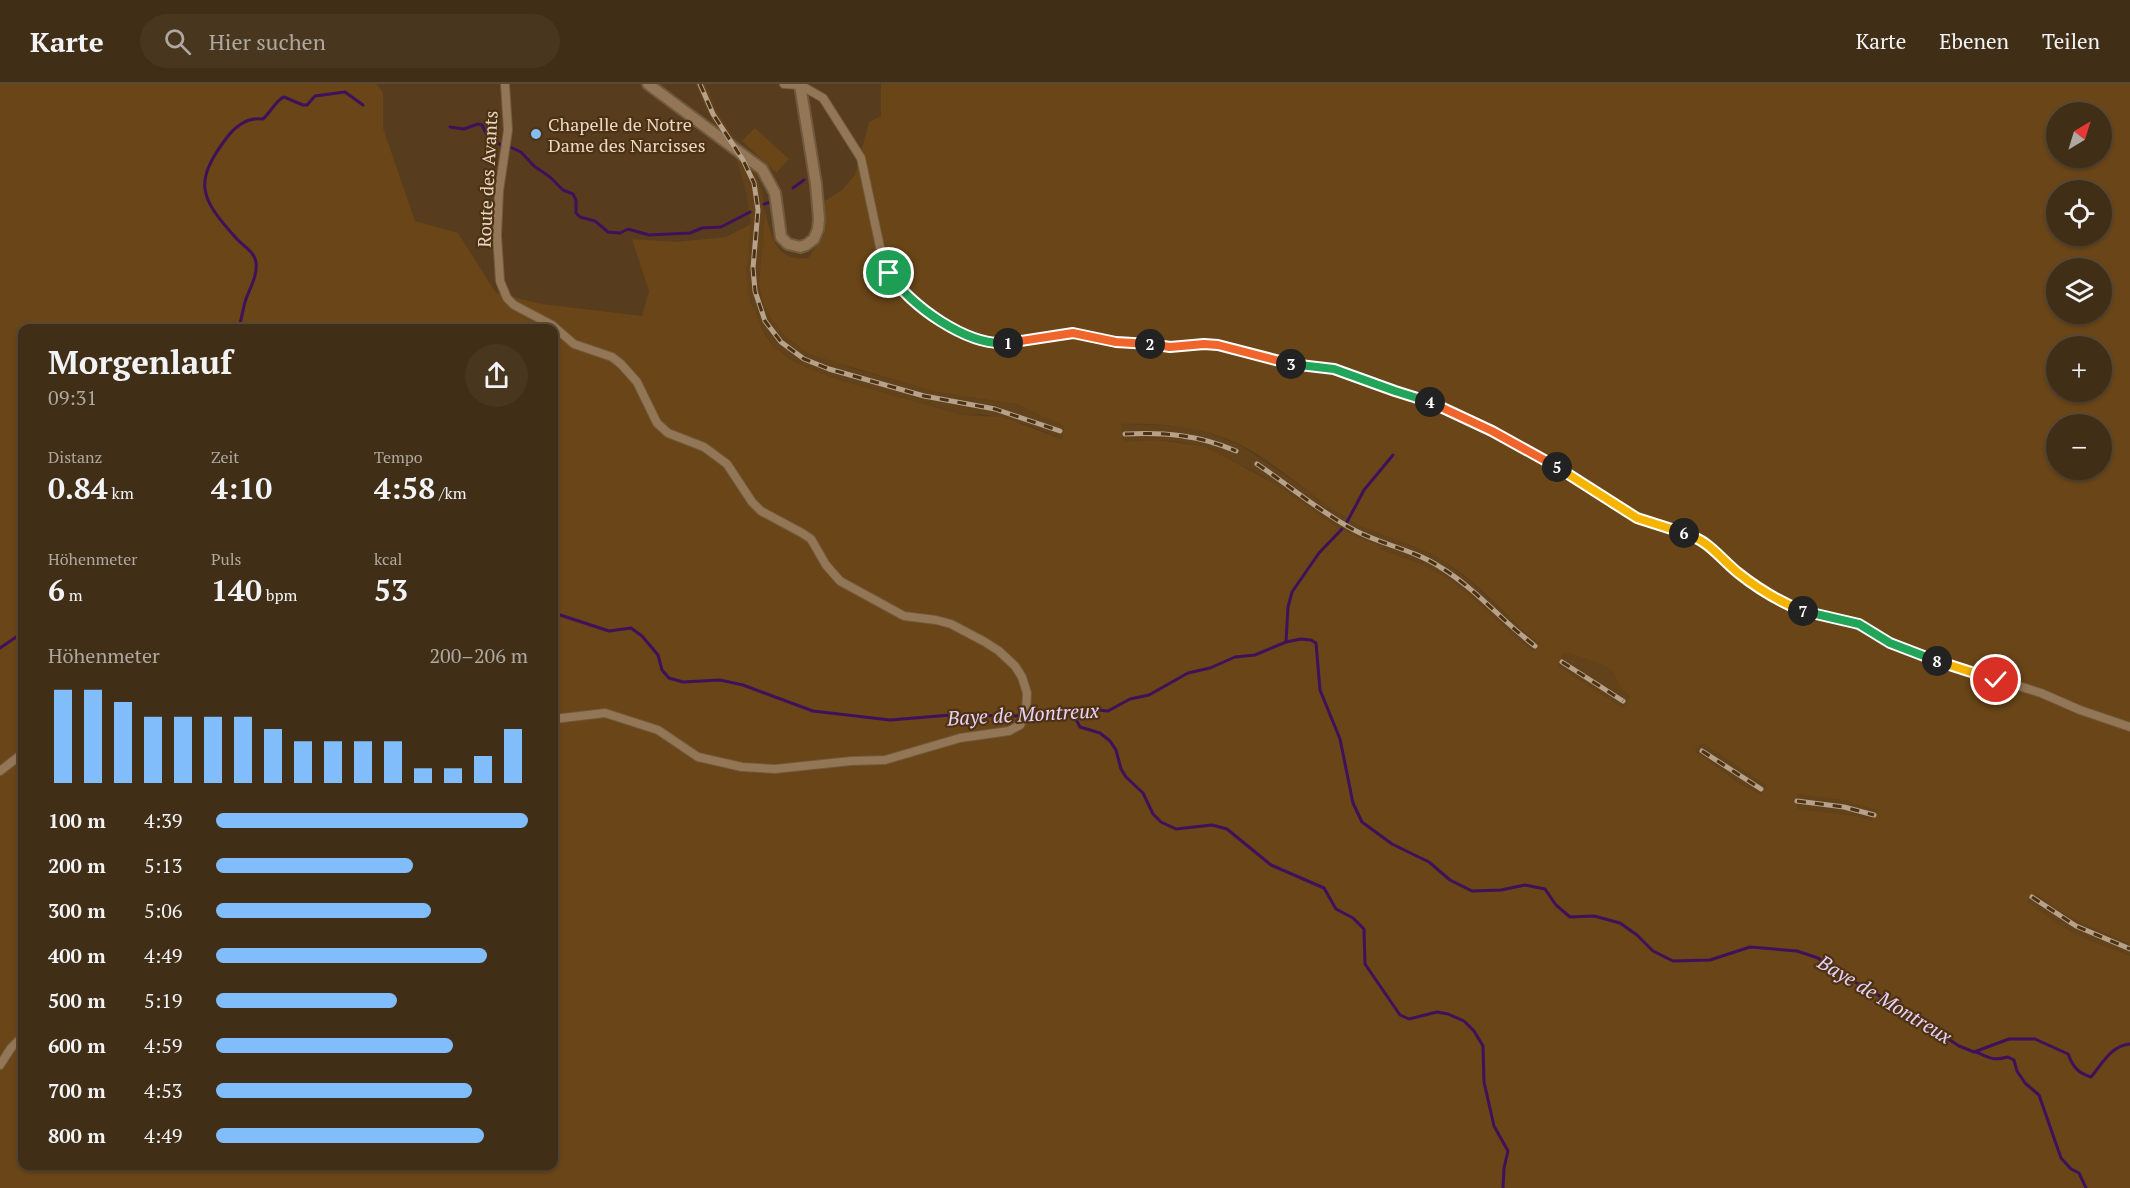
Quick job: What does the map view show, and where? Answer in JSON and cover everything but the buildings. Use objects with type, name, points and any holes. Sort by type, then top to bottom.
[{"type":"street","name":"Route des Avants","points":[[506,84],[508,130],[499,191],[497,235],[500,281],[507,298],[514,305],[550,324]]},
{"type":"street","points":[[648,84],[762,169],[775,193],[780,233],[785,242],[796,247],[803,247],[812,242],[819,224],[816,184],[799,85]]},
{"type":"street","points":[[784,84],[799,85],[823,98],[861,158],[880,247],[894,282],[935,317],[963,333],[989,342],[1004,344],[1073,333],[1116,342],[1170,347],[1204,344],[1245,351],[1290,364],[1334,369],[1432,402],[1538,456],[1637,518],[1705,542],[1738,573],[1792,607],[1849,621],[1911,652],[2041,693],[2130,728]]},
{"type":"street","name":"Route des Avants","points":[[558,330],[574,344],[612,357],[621,364],[638,382],[657,423],[668,432],[704,447],[727,464],[752,502],[761,511],[811,539],[826,565],[840,581],[904,615],[951,624],[985,642],[1015,666],[1022,677],[1027,693],[1026,714],[1020,725],[1009,731],[960,738],[885,760],[762,769],[698,757],[658,730],[605,713],[558,719]]},
{"type":"street","points":[[0,771],[18,757]]},
{"type":"street","points":[[0,1065],[18,1041]]},
{"type":"shaded area","points":[[0,84],[377,84],[383,93],[383,128],[415,221],[458,233],[496,293],[542,304],[642,316],[649,291],[632,239],[675,242],[726,237],[751,224],[746,274],[751,303],[764,333],[773,346],[786,356],[799,364],[839,380],[963,415],[1002,417],[1062,439],[1064,426],[1016,404],[932,391],[815,356],[794,343],[770,317],[759,283],[765,212],[773,239],[782,252],[797,258],[808,258],[824,235],[825,201],[842,190],[855,175],[869,122],[881,116],[881,84],[2130,84],[2130,944],[2059,911],[2036,893],[2027,902],[2074,934],[2130,956],[2130,1188],[0,1188]],"holes":[[[1121,424],[1182,427],[1212,434],[1241,445],[1269,462],[1350,520],[1442,560],[1476,585],[1539,643],[1533,651],[1450,580],[1423,565],[1381,550],[1378,546],[1340,529],[1278,486],[1222,455],[1202,446],[1156,440],[1124,442]],[[1570,653],[1603,665],[1614,673],[1620,687],[1630,697],[1623,708],[1558,666],[1563,654]],[[1700,744],[1704,744],[1766,785],[1761,794],[1742,785],[1695,751]],[[1797,794],[1843,800],[1877,810],[1872,821],[1857,816],[1797,809]]]},
{"type":"shaded area","points":[[695,84],[706,84],[716,110],[753,167],[762,190],[765,212],[759,283],[760,293],[772,320],[849,367],[932,391],[1016,404],[1064,426],[1063,439],[1029,425],[982,414],[963,415],[839,380],[799,364],[773,346],[757,319],[746,287],[751,224],[745,187],[736,158],[711,118]]},
{"type":"shaded area","points":[[755,128],[789,159],[776,173],[742,141]]},
{"type":"shaded area","points":[[1120,424],[1179,426],[1203,431],[1240,445],[1351,520],[1444,561],[1471,582],[1528,635],[1539,642],[1533,651],[1514,638],[1463,591],[1439,573],[1413,560],[1381,550],[1340,529],[1257,473],[1202,446],[1156,440],[1124,442]]},
{"type":"shaded area","points":[[1570,652],[1603,665],[1614,673],[1620,687],[1630,697],[1623,708],[1558,666],[1563,654]]},
{"type":"shaded area","points":[[1700,744],[1705,744],[1766,785],[1761,794],[1743,785],[1695,751]]},
{"type":"shaded area","points":[[1797,794],[1843,800],[1877,809],[1872,822],[1857,816],[1796,809]]},
{"type":"shaded area","points":[[2035,892],[2059,911],[2130,944],[2130,956],[2074,934],[2027,903]]},
{"type":"waterway","points":[[240,324],[254,277],[256,262],[251,252],[224,224],[208,200],[205,178],[209,166],[235,128],[248,121],[263,119],[284,97],[307,105],[315,96],[345,92],[363,105]]},
{"type":"waterway","points":[[450,127],[464,129],[478,124],[482,125],[488,137],[501,145]]},
{"type":"waterway","points":[[510,147],[521,152],[563,190],[573,194],[576,200],[576,213],[580,217],[595,221],[608,232],[620,233],[628,229],[649,235],[690,233],[702,228],[721,227],[750,212]]},
{"type":"waterway","points":[[793,188],[804,180]]},
{"type":"waterway","points":[[764,204],[771,202]]},
{"type":"waterway","points":[[1347,522],[1364,490],[1393,455]]},
{"type":"waterway","points":[[1286,642],[1288,607],[1292,592],[1319,553],[1342,529]]},
{"type":"waterway","name":"Baye de Montreux","points":[[558,614],[609,631],[631,628],[642,636],[658,655],[662,670],[669,678],[683,682],[720,680],[743,685],[813,711],[890,720],[951,715],[1061,714],[1089,709],[1108,711],[1130,699],[1149,695],[1188,673],[1210,668],[1235,657],[1255,655],[1286,642],[1311,640],[1316,643],[1320,690],[1340,739],[1353,803],[1362,822],[1392,844],[1429,862],[1450,880],[1472,891],[1501,890],[1525,885],[1545,889],[1556,905],[1570,917],[1594,916],[1620,923],[1637,935],[1653,951],[1673,961],[1710,960],[1750,947],[1797,951],[1818,958],[1841,976],[1870,989],[1897,1009],[1959,1046],[1974,1052],[2009,1039],[2035,1039],[2068,1054],[2076,1069],[2091,1077],[2113,1051],[2130,1044]]},
{"type":"waterway","name":"Baye de Montreux","points":[[0,648],[18,636]]},
{"type":"waterway","points":[[1072,712],[1080,727],[1100,733],[1110,741],[1116,750],[1121,769],[1126,777],[1143,793],[1153,814],[1161,822],[1176,829],[1212,825],[1227,829],[1271,865],[1324,888],[1336,909],[1353,918],[1364,929],[1365,964],[1400,1015],[1409,1019],[1437,1012],[1448,1014],[1464,1021],[1474,1031],[1483,1046],[1484,1082],[1494,1126],[1508,1151],[1503,1188]]},
{"type":"waterway","points":[[1976,1052],[1992,1058],[2008,1057],[2014,1060],[2017,1071],[2025,1083],[2039,1095],[2061,1158],[2071,1169],[2079,1173],[2086,1188]]},
{"type":"railway","points":[[700,84],[713,114],[743,160],[754,183],[758,210],[753,268],[755,291],[765,321],[781,342],[804,359],[829,369],[924,396],[995,409],[1060,431]]},
{"type":"railway","points":[[1125,434],[1195,438],[1236,451]]},
{"type":"railway","points":[[1257,464],[1343,524],[1366,536],[1420,556],[1453,575],[1535,646]]},
{"type":"railway","points":[[1562,662],[1623,701]]},
{"type":"railway","points":[[1702,751],[1761,789]]},
{"type":"railway","points":[[1797,801],[1844,807],[1874,815]]},
{"type":"railway","points":[[2032,897],[2076,926],[2130,949]]},
{"type":"place","name":"Chapelle de Notre Dame des Narcisses","points":[[536,134]]},
{"type":"route","points":[[889,273],[902,290],[935,317],[950,327],[989,342],[1004,344],[1073,333],[1116,342],[1170,347],[1192,344],[1218,345],[1290,364],[1334,369],[1432,402],[1550,462],[1637,518],[1705,542],[1738,573],[1792,607],[1859,624],[1890,643],[1911,652],[1996,680]]}]
